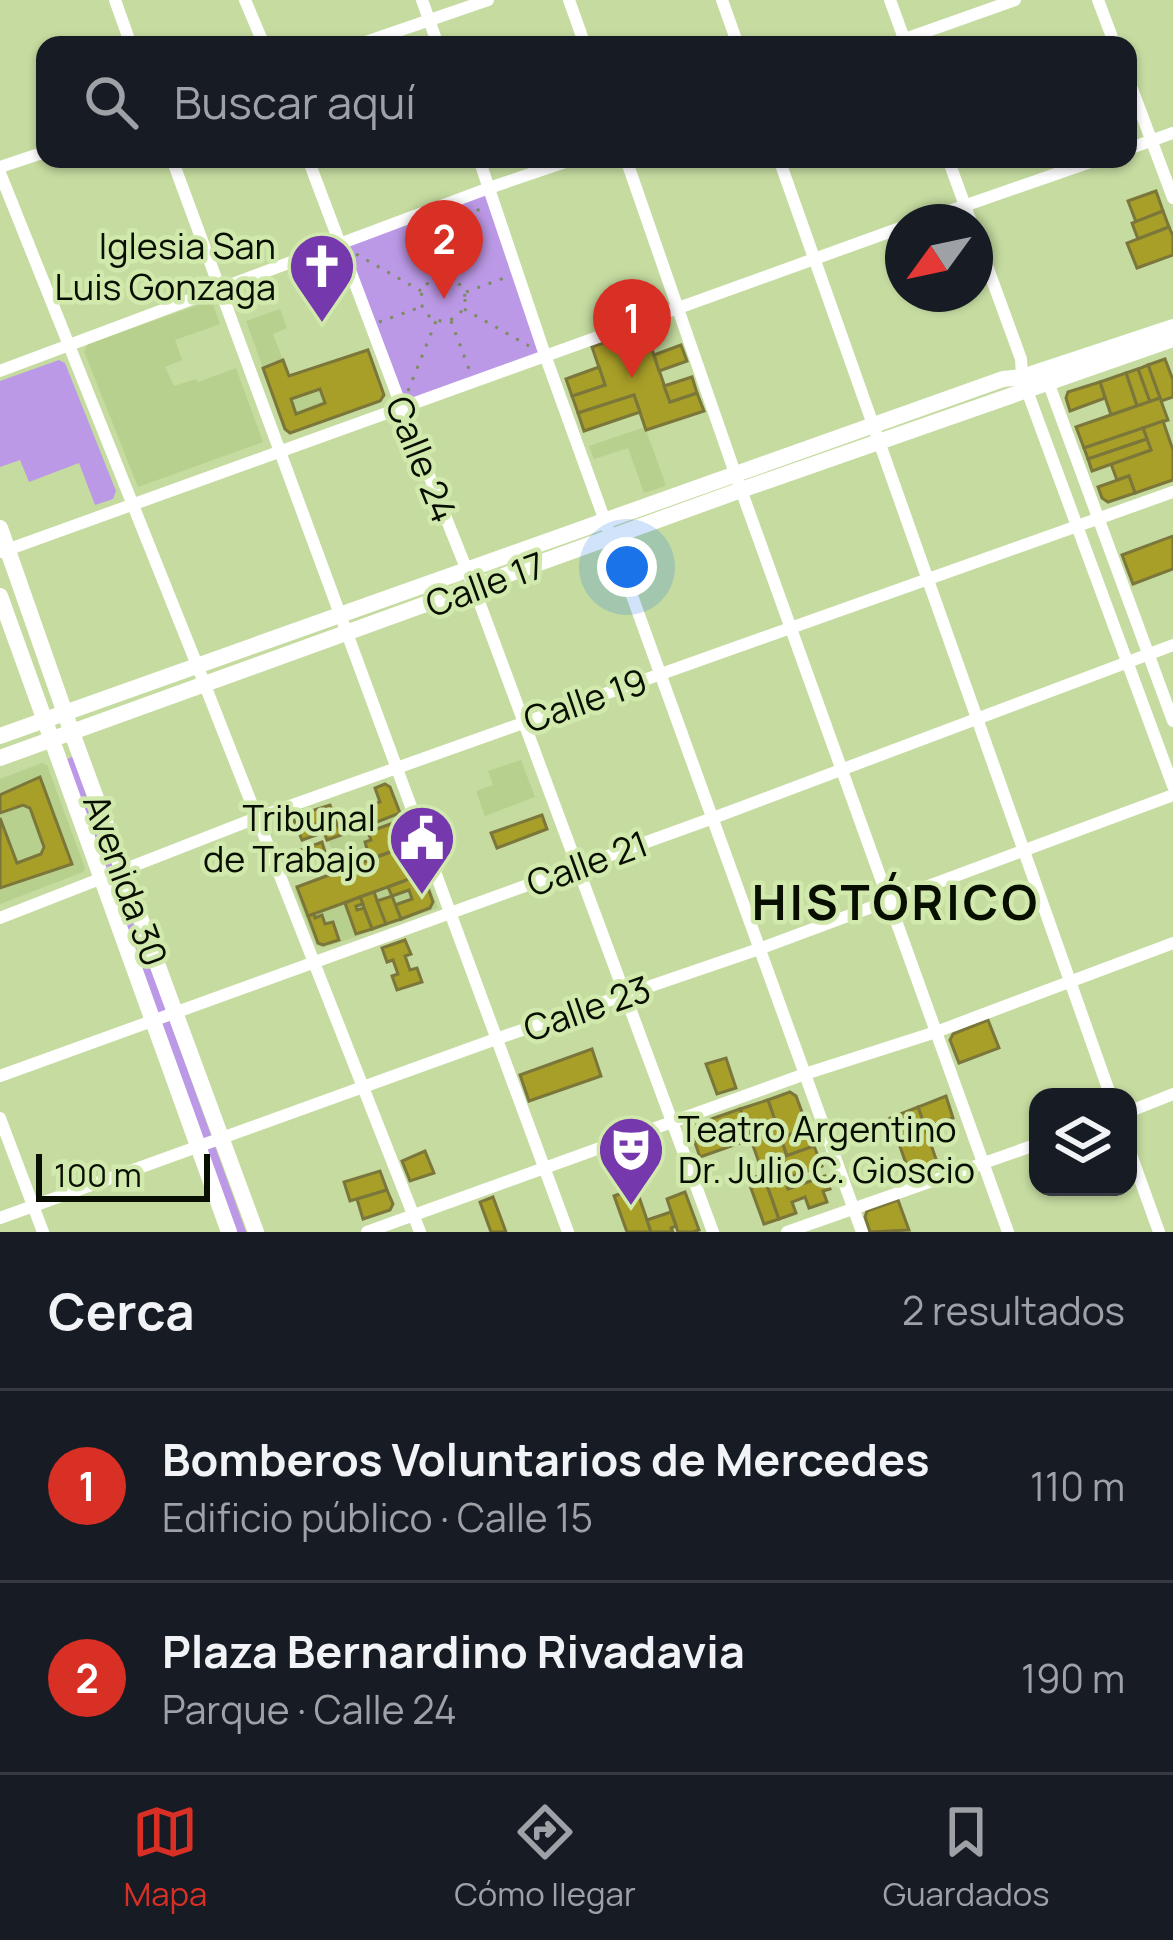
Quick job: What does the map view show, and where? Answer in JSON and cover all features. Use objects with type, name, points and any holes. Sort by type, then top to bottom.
[{"type":"main road","name":"Calle 17","points":[[1046,376],[1173,327]]},
{"type":"main road","name":"Calle 17","points":[[0,758],[612,538],[873,425],[1003,380],[1024,383],[1173,340]]},
{"type":"main road","name":"Calle 17","points":[[0,736],[605,519],[879,443],[1011,398],[1024,383]]},
{"type":"main road","name":"Avenida 30","points":[[0,528],[4,551],[256,1232]]},
{"type":"main road","name":"Avenida 30","points":[[0,596],[229,1232]]},
{"type":"street","points":[[115,0],[128,36]]},
{"type":"street","points":[[245,0],[260,36]]},
{"type":"street","points":[[422,0],[435,36]]},
{"type":"street","points":[[383,36],[488,0]]},
{"type":"street","points":[[569,0],[582,36]]},
{"type":"street","points":[[722,0],[735,36]]},
{"type":"street","points":[[890,0],[903,36]]},
{"type":"street","points":[[921,36],[1016,0]]},
{"type":"street","points":[[1098,0],[1112,36]]},
{"type":"street","points":[[1137,102],[1173,197]]},
{"type":"street","points":[[1137,146],[1173,133]]},
{"type":"street","points":[[36,156],[0,170],[419,1232]]},
{"type":"street","points":[[175,168],[568,1232]]},
{"type":"street","name":"Calle 24","points":[[311,168],[474,588],[713,1232]]},
{"type":"street","points":[[481,168],[862,1232]]},
{"type":"street","points":[[0,371],[548,168]]},
{"type":"street","points":[[629,168],[1008,1232]]},
{"type":"street","points":[[782,168],[1108,1088]]},
{"type":"street","points":[[951,168],[964,204]]},
{"type":"street","points":[[971,204],[1074,168]]},
{"type":"street","points":[[4,551],[885,233]]},
{"type":"street","points":[[993,282],[1021,359],[1024,383],[1173,790]]},
{"type":"street","points":[[1046,376],[1173,721]]},
{"type":"street","name":"Calle 19","points":[[0,919],[256,818],[1173,492]]},
{"type":"street","name":"Calle 21","points":[[0,1076],[1173,646]]},
{"type":"street","name":"Calle 23","points":[[0,1218],[759,949],[1024,852],[1173,790]]},
{"type":"street","points":[[367,1232],[805,1074],[936,1032],[1173,943]]},
{"type":"street","points":[[1137,1108],[1173,1094]]},
{"type":"street","points":[[0,1118],[43,1232]]},
{"type":"street","points":[[787,1232],[1029,1147]]},
{"type":"street","points":[[1137,1171],[1159,1232]]},
{"type":"path","points":[[445,278],[489,188]]},
{"type":"path","points":[[412,217],[435,279]]},
{"type":"path","points":[[340,244],[423,292]]},
{"type":"path","points":[[464,293],[518,274]]},
{"type":"path","points":[[445,278],[457,282],[464,293],[463,309],[451,320],[436,320],[423,307],[423,292],[435,279],[445,278]]},
{"type":"path","points":[[370,325],[423,307]]},
{"type":"path","points":[[463,309],[545,355]]},
{"type":"path","points":[[401,408],[436,320]]},
{"type":"path","points":[[451,320],[473,381]]},
{"type":"shaded area","points":[[489,188],[545,355],[402,408],[340,245]]},
{"type":"shaded area","points":[[207,302],[213,304],[220,324],[175,340],[182,360],[165,367],[174,386],[236,368],[263,442],[138,487],[84,351],[88,344]]},
{"type":"shaded area","points":[[280,309],[287,328],[273,334],[289,376],[368,350],[384,395],[380,401],[290,433],[285,429],[246,321]]},
{"type":"shaded area","points":[[59,360],[65,363],[116,491],[113,499],[95,505],[79,463],[29,482],[20,460],[0,467],[0,381]]},
{"type":"shaded area","points":[[645,427],[666,486],[644,493],[628,448],[594,459],[589,446]]},
{"type":"shaded area","points":[[74,756],[246,1232],[235,1232],[65,760]]},
{"type":"shaded area","points":[[521,760],[535,797],[485,816],[476,791],[493,785],[488,771]]},
{"type":"shaded area","points":[[47,765],[85,868],[0,904],[0,779]]},
{"type":"shaded area","points":[[402,812],[438,908],[323,948],[316,945],[294,888],[340,871],[328,840]]},
{"type":"building","points":[[1156,191],[1163,211],[1136,222],[1128,201]]},
{"type":"building","points":[[1163,211],[1169,227],[1138,239],[1132,223]]},
{"type":"building","points":[[1169,227],[1173,255],[1137,268],[1127,243]]},
{"type":"building","points":[[645,329],[670,402],[697,393],[704,411],[646,430],[634,395],[578,413],[572,396],[605,385],[592,347]]},
{"type":"building","points":[[681,345],[687,361],[659,371],[654,355]]},
{"type":"building","points":[[368,350],[384,395],[380,401],[290,433],[263,368],[283,360],[289,376]],"holes":[[[320,389],[325,403],[296,414],[291,399]]]},
{"type":"building","points":[[1165,359],[1173,397],[1161,401],[1148,365]]},
{"type":"building","points":[[1148,365],[1160,398],[1150,402],[1138,369]]},
{"type":"building","points":[[599,367],[605,385],[572,396],[566,379]]},
{"type":"building","points":[[1138,369],[1150,402],[1137,406],[1126,373]]},
{"type":"building","points":[[1126,373],[1137,406],[1111,415],[1100,382]]},
{"type":"building","points":[[692,377],[697,393],[670,402],[664,386]]},
{"type":"building","points":[[1100,382],[1105,398],[1070,411],[1068,392]]},
{"type":"building","points":[[634,395],[640,412],[584,431],[578,413]]},
{"type":"building","points":[[1160,398],[1168,420],[1084,448],[1076,427]]},
{"type":"building","points":[[1163,421],[1173,450],[1173,480],[1135,493],[1129,476],[1117,480],[1111,464],[1151,450],[1143,428]]},
{"type":"building","points":[[1143,428],[1147,439],[1088,459],[1084,448]]},
{"type":"building","points":[[1147,439],[1151,450],[1092,471],[1088,459]]},
{"type":"building","points":[[1129,476],[1135,493],[1108,502],[1102,498],[1098,487]]},
{"type":"building","points":[[1173,536],[1173,569],[1133,584],[1122,555]]},
{"type":"building","points":[[40,777],[72,864],[0,888],[0,818],[17,863],[41,854],[44,847],[30,808],[23,805],[0,813],[0,795]]},
{"type":"building","points":[[385,784],[400,813],[377,822],[371,805],[380,802],[375,788]]},
{"type":"building","points":[[330,805],[341,835],[327,840],[320,822],[313,825],[308,812]]},
{"type":"building","points":[[308,812],[316,835],[302,840],[293,818]]},
{"type":"building","points":[[542,815],[547,829],[497,848],[491,833]]},
{"type":"building","points":[[402,820],[412,844],[370,859],[365,842],[371,840],[368,832]]},
{"type":"building","points":[[322,842],[325,852],[291,872],[285,856]]},
{"type":"building","points":[[412,844],[423,874],[308,916],[297,887]]},
{"type":"building","name":"Tribunal de Trabajo","points":[[423,874],[433,902],[430,908],[401,919],[395,905],[412,899],[409,890],[392,896],[388,887]]},
{"type":"building","points":[[374,892],[386,924],[372,929],[360,897]]},
{"type":"building","points":[[392,896],[401,919],[386,924],[377,901]]},
{"type":"building","points":[[360,897],[363,904],[357,910],[364,908],[372,929],[356,934],[345,903]]},
{"type":"building","points":[[322,915],[325,924],[333,922],[339,940],[318,943],[308,916],[315,918]]},
{"type":"building","points":[[405,940],[411,954],[405,956],[410,970],[417,968],[422,982],[397,990],[393,960],[387,962],[382,948]]},
{"type":"building","points":[[988,1020],[999,1048],[959,1063],[950,1040],[953,1034]]},
{"type":"building","points":[[592,1049],[601,1076],[529,1101],[520,1075]]},
{"type":"building","points":[[726,1058],[736,1088],[717,1094],[706,1064]]},
{"type":"building","points":[[790,1092],[808,1128],[781,1138],[768,1100]]},
{"type":"building","points":[[946,1096],[953,1118],[925,1127],[918,1107]]},
{"type":"building","points":[[768,1100],[787,1156],[780,1158],[787,1178],[767,1185],[740,1109]]},
{"type":"building","points":[[918,1107],[937,1162],[909,1172],[890,1118]]},
{"type":"building","points":[[740,1109],[751,1139],[700,1157],[692,1134],[697,1124]]},
{"type":"building","points":[[808,1128],[814,1146],[787,1156],[781,1138]]},
{"type":"building","points":[[814,1146],[822,1166],[787,1178],[780,1158]]},
{"type":"building","points":[[425,1151],[434,1173],[410,1181],[402,1161]]},
{"type":"building","points":[[380,1171],[387,1190],[350,1201],[344,1182]]},
{"type":"building","points":[[763,1174],[779,1219],[764,1224],[748,1180]]},
{"type":"building","points":[[825,1176],[830,1189],[823,1191],[827,1202],[809,1208],[805,1197],[792,1202],[796,1213],[779,1219],[767,1185],[785,1179],[788,1189]]},
{"type":"building","name":"Teatro Argentino Dr. Julio C. Gioscio","points":[[636,1188],[651,1232],[627,1232],[614,1196]]},
{"type":"building","points":[[387,1190],[393,1204],[390,1210],[363,1219],[357,1199]]},
{"type":"building","points":[[685,1192],[699,1230],[693,1232],[678,1232],[667,1199]]},
{"type":"building","points":[[493,1197],[506,1232],[491,1232],[480,1202]]},
{"type":"building","points":[[898,1200],[909,1230],[870,1232],[867,1211]]},
{"type":"building","points":[[671,1212],[673,1232],[651,1232],[647,1220]]},
{"type":"place","name":"Plaza Bernardino Rivadavia","points":[[444,299]]},
{"type":"place","name":"Iglesia San Luis Gonzaga","points":[[322,325]]},
{"type":"place","name":"Bomberos Voluntarios de Mercedes","points":[[632,378]]},
{"type":"place","name":"Tribunal de Trabajo","points":[[422,897]]},
{"type":"place","name":"Teatro Argentino Dr. Julio C. Gioscio","points":[[631,1208]]},
{"type":"district","name":"HISTÓRICO","points":[[896,901]]}]
